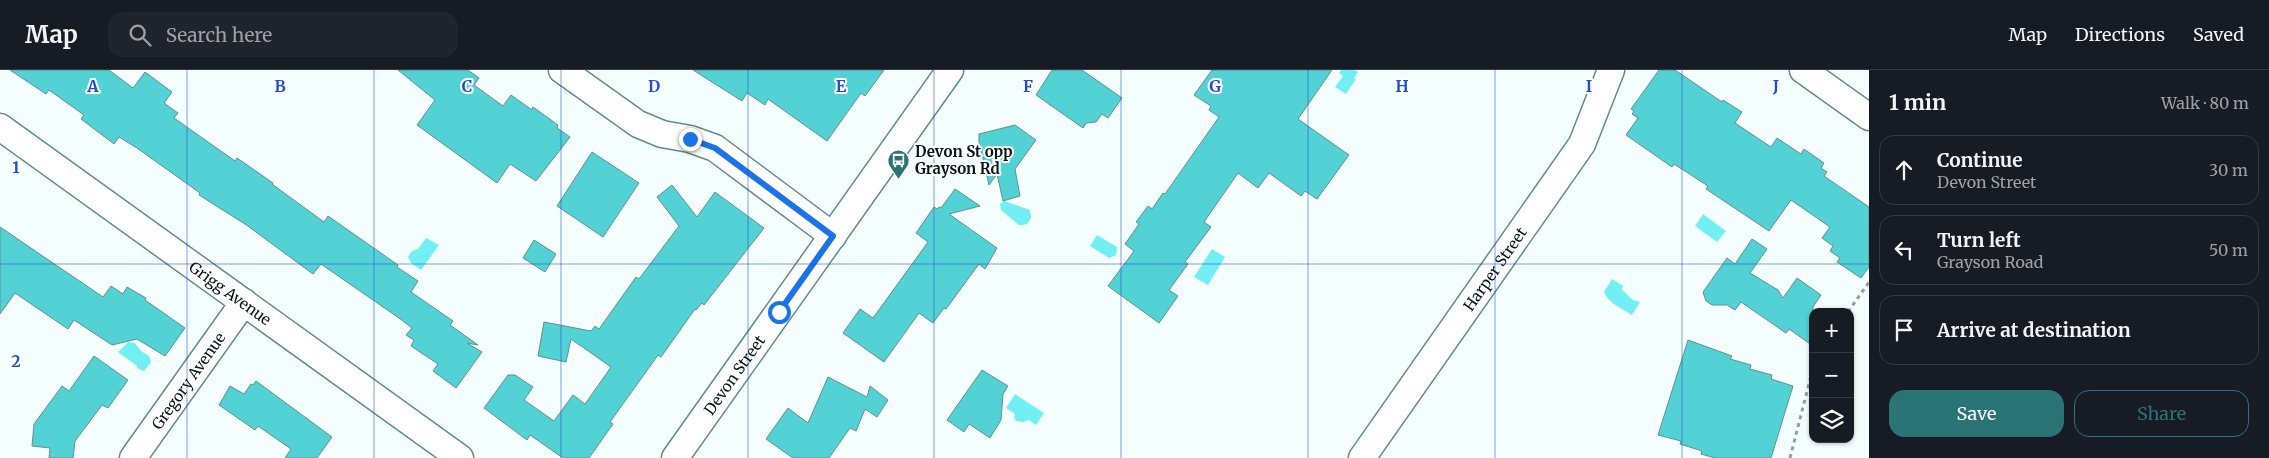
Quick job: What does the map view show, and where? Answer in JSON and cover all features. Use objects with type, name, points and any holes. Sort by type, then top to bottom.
[{"type":"street","points":[[562,70],[638,124],[662,134],[690,139],[715,148],[833,236]]},
{"type":"street","name":"Devon Street","points":[[675,458],[950,70]]},
{"type":"street","name":"Harper Street","points":[[1362,458],[1582,144],[1611,70]]},
{"type":"street","points":[[1803,70],[1869,118]]},
{"type":"street","name":"Grigg Avenue","points":[[0,127],[460,458]]},
{"type":"street","name":"Gregory Avenue","points":[[133,458],[244,302]]},
{"type":"path","points":[[1851,308],[1869,282]]},
{"type":"path","points":[[1790,458],[1809,384]]},
{"type":"water","points":[[1341,70],[1355,70],[1358,72],[1354,78],[1356,79],[1346,94],[1335,87],[1343,76],[1339,73]]},
{"type":"water","points":[[1004,201],[1030,210],[1031,218],[1027,224],[1019,225],[1001,210],[1000,204]]},
{"type":"water","points":[[1703,214],[1726,231],[1717,242],[1695,226]]},
{"type":"water","points":[[1097,235],[1117,247],[1116,255],[1109,258],[1090,246]]},
{"type":"water","points":[[426,238],[439,245],[421,270],[411,263],[408,257],[412,251],[418,249]]},
{"type":"water","points":[[1212,249],[1225,257],[1208,285],[1194,277]]},
{"type":"water","points":[[1612,279],[1623,286],[1622,290],[1633,300],[1640,302],[1632,315],[1612,303],[1606,296],[1604,292]]},
{"type":"water","points":[[128,342],[135,343],[141,351],[149,356],[151,362],[144,371],[137,368],[137,366],[118,352]]},
{"type":"water","points":[[1015,394],[1044,413],[1036,425],[1029,420],[1023,422],[1016,421],[1015,414],[1006,408]]},
{"type":"building","points":[[10,70],[109,70],[133,88],[145,72],[172,92],[164,103],[178,113],[174,118],[235,161],[237,158],[324,222],[328,216],[398,265],[397,267],[418,281],[411,292],[453,321],[450,325],[478,345],[467,343],[482,352],[456,388],[433,371],[438,364],[411,346],[414,340],[406,335],[412,328],[399,318],[321,264],[313,274],[245,224],[199,195],[200,193],[137,148],[119,137],[114,144],[81,119],[84,115],[49,90],[46,94]]},
{"type":"building","points":[[398,70],[468,70],[479,78],[474,85],[503,106],[511,95],[532,110],[533,107],[558,125],[557,128],[570,137],[536,181],[510,164],[497,183],[417,125],[435,100]]},
{"type":"building","points":[[693,70],[884,70],[865,96],[861,93],[827,141],[768,99],[765,105],[747,93],[742,101]]},
{"type":"building","points":[[1052,70],[1082,70],[1122,98],[1108,118],[1102,114],[1096,122],[1086,123],[1083,128],[1036,95]]},
{"type":"building","points":[[1212,70],[1332,70],[1298,119],[1349,155],[1317,199],[1305,191],[1301,196],[1269,173],[1258,188],[1238,173],[1204,222],[1211,227],[1185,262],[1188,264],[1169,290],[1178,296],[1159,323],[1108,286],[1134,251],[1125,244],[1139,224],[1136,222],[1148,206],[1152,209],[1163,193],[1165,194],[1219,117],[1209,110],[1211,106],[1194,95]]},
{"type":"building","points":[[1659,70],[1675,70],[1722,102],[1723,100],[1742,112],[1735,123],[1771,147],[1777,138],[1801,154],[1804,149],[1824,163],[1821,168],[1827,172],[1824,176],[1869,207],[1869,267],[1861,278],[1837,262],[1840,258],[1830,251],[1833,246],[1822,238],[1830,227],[1791,200],[1769,231],[1706,189],[1708,186],[1674,164],[1672,167],[1626,135],[1638,118],[1632,114],[1634,111],[1631,109]]},
{"type":"building","points":[[1015,125],[1036,140],[1015,169],[1020,196],[1003,201],[997,174],[989,185],[979,142],[979,134]]},
{"type":"building","points":[[592,152],[639,183],[603,237],[557,206]]},
{"type":"building","points":[[672,185],[697,217],[715,192],[764,228],[704,305],[702,303],[695,309],[661,357],[658,355],[610,422],[613,424],[589,458],[563,458],[530,435],[527,440],[484,408],[508,375],[515,375],[533,387],[524,400],[554,421],[573,395],[585,404],[611,367],[571,339],[566,362],[538,356],[544,322],[591,331],[595,326],[599,329],[636,277],[639,279],[679,226],[657,197]]},
{"type":"building","points":[[955,189],[980,206],[949,214],[997,248],[985,269],[979,264],[946,309],[944,308],[933,323],[919,313],[884,362],[843,333],[860,309],[873,318],[928,242],[916,233],[934,207],[937,209],[941,208]]},
{"type":"building","points":[[0,227],[103,297],[111,286],[123,294],[127,287],[146,298],[145,300],[185,328],[165,356],[137,339],[112,345],[74,320],[68,329],[15,293],[0,314]]},
{"type":"building","points":[[1752,239],[1767,249],[1750,273],[1778,290],[1783,298],[1797,278],[1821,295],[1813,308],[1809,308],[1809,343],[1789,329],[1786,333],[1741,302],[1735,310],[1727,305],[1712,305],[1706,301],[1703,292],[1727,258],[1735,264]]},
{"type":"building","points":[[534,240],[556,254],[545,272],[523,258]]},
{"type":"building","points":[[1688,340],[1732,356],[1730,359],[1751,365],[1750,369],[1772,375],[1771,379],[1793,386],[1771,458],[1715,458],[1701,454],[1702,451],[1680,444],[1681,441],[1658,435]]},
{"type":"building","points":[[94,356],[128,380],[108,408],[102,405],[75,441],[73,458],[49,458],[50,448],[32,446],[34,424],[62,386],[69,391]]},
{"type":"building","points":[[982,370],[1008,386],[1003,394],[1001,420],[990,438],[969,424],[964,432],[947,420]]},
{"type":"building","points":[[828,377],[867,397],[870,386],[888,400],[877,417],[865,409],[856,431],[850,428],[829,458],[793,458],[766,439],[788,408],[808,423]]},
{"type":"building","points":[[256,381],[332,437],[317,458],[285,458],[291,449],[258,426],[255,430],[219,405],[230,386],[244,394],[251,384],[253,385]]},
{"type":"place","name":"Devon St opp Grayson Rd","points":[[899,179]]},
{"type":"route","points":[[690,139],[715,148],[833,236],[779,312]]}]
